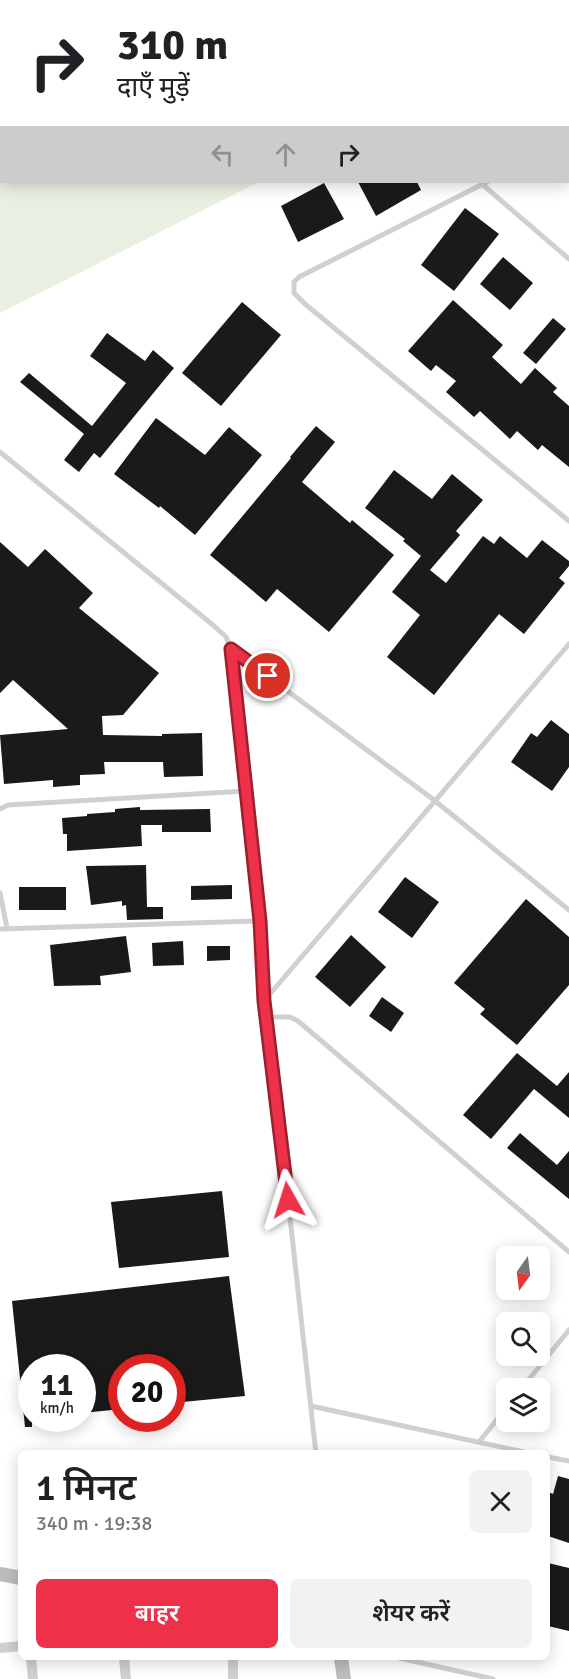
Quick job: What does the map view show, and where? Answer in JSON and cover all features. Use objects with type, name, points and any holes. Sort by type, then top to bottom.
[{"type":"street","points":[[0,1574],[18,1577]]},
{"type":"street","points":[[0,1648],[18,1646]]},
{"type":"street","points":[[31,1660],[33,1679]]},
{"type":"street","points":[[124,1660],[126,1679]]},
{"type":"street","points":[[233,1660],[233,1679]]},
{"type":"street","points":[[341,1660],[344,1679]]},
{"type":"lane","points":[[569,259],[485,183],[299,277],[294,282],[294,293],[305,304],[569,520]]},
{"type":"lane","points":[[0,452],[213,625],[226,637],[231,649],[260,921],[264,1001],[268,1017],[316,1450]]},
{"type":"lane","points":[[264,1001],[569,644]]},
{"type":"lane","points":[[231,649],[434,800],[569,910]]},
{"type":"lane","points":[[0,809],[8,805],[246,791]]},
{"type":"lane","points":[[0,893],[3,929],[260,921]]},
{"type":"lane","points":[[268,1017],[290,1017],[298,1022],[569,1252]]},
{"type":"lane","points":[[530,1378],[569,1330]]},
{"type":"lane","points":[[311,1406],[515,1450]]},
{"type":"lane","points":[[479,1442],[496,1421]]},
{"type":"lane","points":[[550,1456],[569,1461]]},
{"type":"lane","points":[[408,1660],[493,1679]]},
{"type":"green space","points":[[0,183],[257,183],[0,313]]},
{"type":"building","points":[[324,183],[344,219],[298,242],[281,206]]},
{"type":"building","points":[[359,183],[418,183],[421,190],[376,216]]},
{"type":"building","points":[[465,208],[499,234],[454,291],[421,265]]},
{"type":"building","points":[[503,257],[533,283],[510,310],[480,284]]},
{"type":"building","points":[[453,300],[503,345],[492,357],[521,384],[535,368],[557,388],[553,392],[569,406],[569,467],[542,445],[538,450],[517,431],[510,439],[480,411],[474,417],[446,392],[456,381],[436,365],[431,371],[408,351]]},
{"type":"building","points":[[242,302],[281,335],[221,406],[182,373]]},
{"type":"building","points":[[553,318],[566,329],[536,364],[523,353]]},
{"type":"building","points":[[107,333],[145,361],[153,350],[174,368],[100,458],[94,453],[79,472],[64,460],[84,434],[20,382],[29,373],[92,426],[126,383],[90,356]]},
{"type":"building","points":[[156,418],[205,455],[229,427],[262,455],[195,535],[160,506],[159,508],[114,474]]},
{"type":"building","points":[[316,426],[335,442],[302,482],[350,523],[352,520],[394,555],[329,632],[277,589],[266,602],[210,555]]},
{"type":"building","points":[[394,470],[432,499],[452,474],[483,500],[456,531],[460,535],[430,570],[446,583],[483,536],[494,544],[500,536],[527,558],[542,540],[569,561],[569,566],[559,578],[565,583],[524,634],[499,614],[434,695],[387,657],[420,615],[392,592],[421,556],[403,541],[405,539],[365,508]]},
{"type":"building","points":[[0,542],[28,567],[45,549],[93,593],[79,608],[159,673],[123,715],[102,716],[103,735],[162,736],[162,734],[202,733],[203,776],[164,777],[163,762],[104,762],[105,774],[80,775],[80,785],[53,787],[53,780],[4,784],[0,735],[68,729],[13,680],[0,693]]},
{"type":"building","points":[[551,720],[569,734],[569,767],[552,791],[511,762],[531,733],[537,737]]},
{"type":"building","points":[[140,807],[140,810],[210,809],[211,832],[162,832],[162,825],[141,825],[142,846],[67,851],[67,834],[63,834],[62,818]]},
{"type":"building","points":[[146,865],[147,907],[163,907],[163,919],[127,920],[126,905],[122,906],[122,901],[91,905],[86,866]]},
{"type":"building","points":[[405,877],[439,902],[412,938],[378,912]]},
{"type":"building","points":[[232,885],[232,899],[191,900],[191,886]]},
{"type":"building","points":[[19,887],[66,887],[66,910],[19,910]]},
{"type":"building","points":[[526,899],[569,937],[569,985],[517,1045],[480,1014],[485,1009],[454,983]]},
{"type":"building","points":[[351,935],[386,967],[350,1007],[315,977]]},
{"type":"building","points":[[126,936],[131,972],[100,976],[101,985],[54,986],[50,945]]},
{"type":"building","points":[[183,941],[184,965],[153,966],[152,943]]},
{"type":"building","points":[[207,946],[230,946],[230,960],[207,961]]},
{"type":"building","points":[[382,997],[404,1013],[391,1032],[369,1016]]},
{"type":"building","points":[[517,1053],[557,1086],[569,1072],[569,1118],[534,1089],[491,1139],[463,1115]]},
{"type":"building","points":[[520,1133],[557,1165],[569,1151],[569,1199],[507,1148]]},
{"type":"building","points":[[222,1191],[229,1257],[119,1268],[111,1202]]},
{"type":"building","points":[[229,1276],[245,1396],[186,1402],[186,1354],[108,1354],[108,1410],[96,1412],[96,1354],[18,1354],[18,1359],[12,1301]]},
{"type":"building","points":[[558,1476],[569,1479],[569,1543],[550,1537],[550,1493],[553,1494]]},
{"type":"building","points":[[550,1563],[569,1568],[569,1631],[550,1626]]},
{"type":"route","points":[[268,676],[231,649],[260,921],[264,1001],[268,1017],[288,1200]]}]
